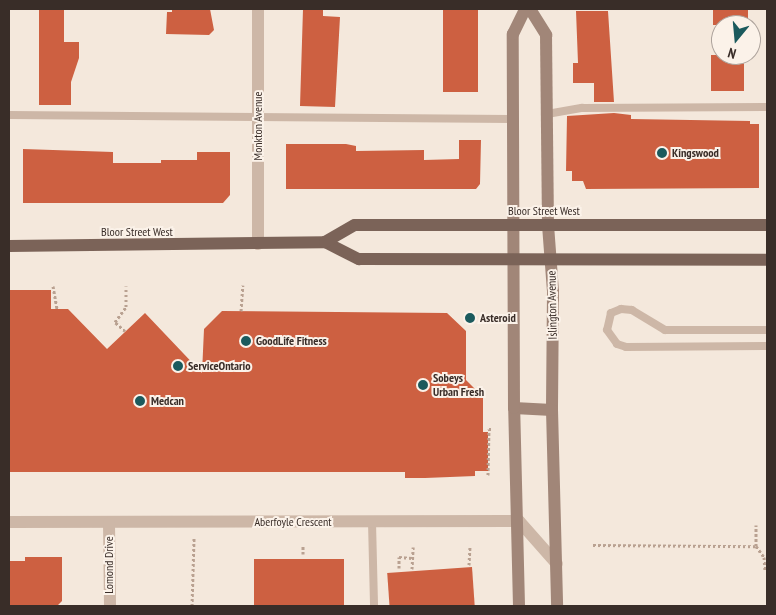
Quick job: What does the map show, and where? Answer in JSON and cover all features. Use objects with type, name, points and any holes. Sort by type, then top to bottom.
[{"type":"main road","points":[[519,606],[519,521],[514,408],[514,34],[525,9]]},
{"type":"main road","name":"Islington Avenue","points":[[530,9],[546,35],[548,225],[553,292],[552,410],[557,564],[556,606]]},
{"type":"main road","name":"Bloor Street West","points":[[325,242],[354,225],[767,225]]},
{"type":"main road","name":"Bloor Street West","points":[[9,246],[325,242],[359,259],[767,260]]},
{"type":"main road","points":[[514,408],[552,410]]},
{"type":"street","name":"Monkton Avenue","points":[[258,9],[258,244]]},
{"type":"street","name":"Aberfoyle Crescent","points":[[9,522],[519,521]]},
{"type":"street","points":[[519,521],[557,564]]},
{"type":"street","name":"Lomond Drive","points":[[109,523],[110,606]]},
{"type":"lane","points":[[547,114],[582,108],[767,107]]},
{"type":"lane","points":[[9,115],[259,115],[514,119]]},
{"type":"lane","points":[[767,330],[665,330],[632,310],[621,309],[611,313],[607,330],[617,344],[626,347],[767,346]]},
{"type":"lane","points":[[372,522],[374,606]]},
{"type":"path","points":[[241,311],[243,285]]},
{"type":"path","points":[[53,286],[57,309]]},
{"type":"path","points":[[125,331],[115,322],[126,307],[126,286]]},
{"type":"path","points":[[488,475],[489,429],[494,428]]},
{"type":"path","points":[[192,606],[194,523]]},
{"type":"path","points":[[756,525],[756,546],[764,557],[765,572]]},
{"type":"path","points":[[593,545],[756,546]]},
{"type":"path","points":[[303,546],[303,554]]},
{"type":"path","points":[[412,569],[413,547]]},
{"type":"path","points":[[469,565],[470,547]]},
{"type":"path","points":[[399,568],[399,557],[412,558]]},
{"type":"building","points":[[39,9],[64,9],[64,42],[79,42],[79,58],[71,82],[71,105],[39,105]]},
{"type":"building","points":[[172,9],[210,9],[214,30],[209,35],[166,34],[167,12],[172,12]]},
{"type":"building","points":[[303,9],[323,9],[323,16],[340,17],[335,107],[300,106]]},
{"type":"building","points":[[443,9],[478,9],[478,92],[443,92]]},
{"type":"building","points":[[713,9],[748,9],[748,15],[713,15]]},
{"type":"building","points":[[576,11],[608,11],[614,102],[594,102],[594,83],[573,83],[573,63],[578,63]]},
{"type":"building","points":[[711,65],[744,65],[744,91],[711,91]]},
{"type":"building","name":"Kingswood","points":[[614,113],[631,115],[631,119],[750,121],[750,124],[759,124],[759,188],[586,189],[583,181],[572,181],[572,171],[566,171],[567,116]]},
{"type":"building","points":[[459,140],[481,140],[480,184],[476,189],[286,189],[286,144],[346,144],[356,146],[356,151],[424,150],[424,160],[459,159]]},
{"type":"building","points":[[23,149],[113,152],[113,163],[161,163],[161,160],[197,160],[197,152],[230,152],[230,195],[223,203],[23,203]]},
{"type":"building","points":[[9,290],[51,290],[51,309],[68,309],[107,349],[145,313],[202,373],[204,329],[222,311],[447,313],[466,331],[466,380],[483,397],[483,432],[488,432],[488,471],[475,471],[475,476],[425,478],[405,478],[405,472],[9,472]]},
{"type":"building","points":[[25,557],[62,557],[62,601],[57,606],[9,606],[9,561],[25,561]]},
{"type":"building","points":[[254,559],[344,559],[344,606],[254,606]]},
{"type":"building","points":[[472,567],[475,606],[390,606],[387,573]]},
{"type":"place","name":"Kingswood","points":[[662,153]]},
{"type":"place","name":"Asteroid","points":[[470,318]]},
{"type":"place","name":"GoodLife Fitness","points":[[246,341]]},
{"type":"place","name":"ServiceOntario","points":[[178,366]]},
{"type":"place","name":"Sobeys Urban Fresh","points":[[423,385]]},
{"type":"place","name":"Medcan","points":[[140,401]]}]
